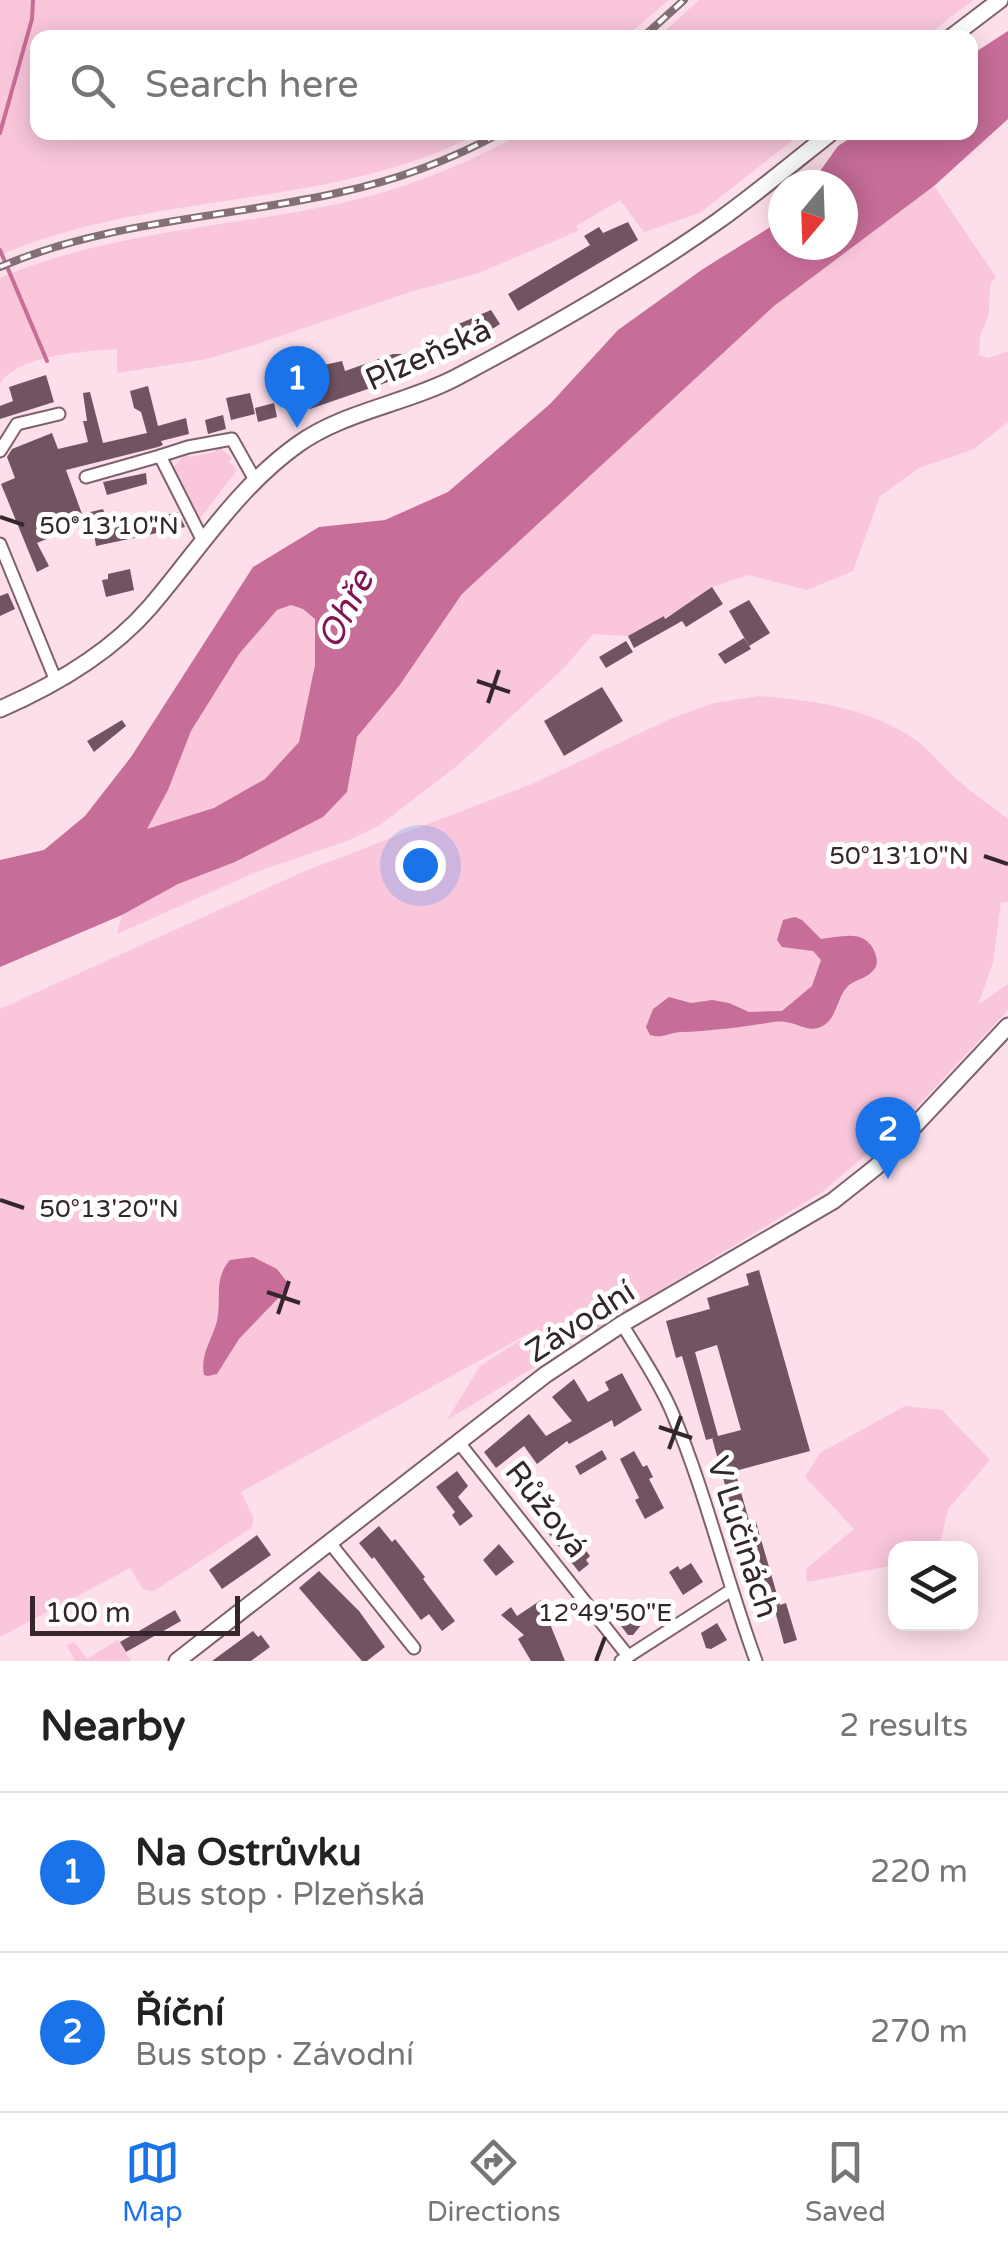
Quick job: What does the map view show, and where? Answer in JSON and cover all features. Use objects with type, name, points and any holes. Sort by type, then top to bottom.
[{"type":"street","points":[[961,30],[1000,0]]},
{"type":"street","name":"Plzeňská","points":[[0,709],[56,680],[113,641],[148,609],[202,539],[255,480],[314,434],[453,380],[608,291],[716,222],[822,140]]},
{"type":"street","points":[[0,451],[18,424],[59,414]]},
{"type":"street","points":[[86,477],[188,446],[232,439],[255,480]]},
{"type":"street","points":[[160,456],[202,539]]},
{"type":"street","points":[[0,544],[56,680]]},
{"type":"street","name":"Závodní","points":[[176,1661],[545,1376],[622,1324],[832,1202],[876,1167],[1008,1026]]},
{"type":"street","name":"V Lučinách","points":[[622,1324],[670,1408],[703,1494],[730,1591],[756,1661]]},
{"type":"street","name":"Růžová","points":[[460,1444],[624,1659]]},
{"type":"street","points":[[330,1542],[414,1648]]},
{"type":"street","points":[[624,1659],[730,1591]]},
{"type":"shaded area","points":[[0,0],[669,0],[633,30],[30,30],[30,140],[464,140],[423,158],[363,176],[118,219],[58,234],[0,255]]},
{"type":"shaded area","points":[[699,0],[973,0],[934,30],[666,30]]},
{"type":"shaded area","points":[[508,140],[793,140],[700,213],[644,232],[620,200],[576,226],[578,231],[476,274],[207,359],[117,373],[117,349],[70,353],[21,367],[0,384],[0,278],[82,250],[361,198],[433,175]]},
{"type":"shaded area","points":[[934,186],[996,277],[990,284],[989,313],[980,337],[979,355],[989,358],[1008,351],[1008,422],[974,449],[919,468],[880,496],[853,571],[807,590],[748,575],[712,587],[677,611],[628,636],[593,634],[564,668],[458,765],[380,825],[347,841],[256,872],[117,934],[122,915],[178,884],[235,862],[323,816],[347,792],[357,737],[399,686],[462,594],[774,306],[835,260],[858,260],[858,243]]},
{"type":"shaded area","points":[[218,446],[232,458],[229,462],[237,470],[198,521],[172,469],[185,454],[191,457],[214,452]]},
{"type":"shaded area","points":[[291,605],[315,619],[315,664],[299,742],[265,779],[214,808],[146,830],[168,790],[191,731],[239,654],[277,610]]},
{"type":"shaded area","points":[[759,696],[840,707],[897,728],[1008,819],[1008,902],[1001,902],[993,963],[978,1005],[1008,984],[1008,1010],[895,1130],[822,1192],[447,1420],[480,1366],[544,1325],[241,1492],[254,1519],[251,1528],[154,1591],[143,1589],[130,1568],[0,1637],[0,1009],[305,871],[532,784],[670,719],[714,703]]},
{"type":"shaded area","points":[[905,1406],[942,1410],[990,1460],[948,1509],[941,1541],[888,1541],[888,1566],[807,1582],[806,1569],[854,1529],[805,1477],[820,1453]]},
{"type":"shaded area","points":[[118,1640],[131,1661],[75,1661],[67,1646],[74,1642],[87,1659]]},
{"type":"water","points":[[1008,31],[1008,119],[934,186],[858,243],[858,170],[821,170],[847,140],[978,140],[978,50]]},
{"type":"water","name":"Ohře","points":[[768,228],[768,260],[835,260],[774,306],[462,594],[399,686],[357,737],[347,792],[323,817],[235,862],[178,884],[122,915],[0,967],[0,860],[44,850],[85,816],[131,757],[253,567],[319,527],[385,520],[448,492],[550,404],[618,330]],"holes":[[[291,605],[315,619],[315,665],[299,742],[265,779],[214,808],[147,829],[168,790],[191,731],[239,654],[277,610]]]},
{"type":"water","points":[[795,917],[821,939],[852,936],[866,940],[876,957],[872,971],[849,985],[825,1025],[813,1029],[780,1022],[650,1035],[646,1027],[653,1009],[669,997],[691,1003],[729,1003],[749,1012],[782,1011],[812,986],[821,960],[813,951],[782,947],[777,940],[783,920]]},
{"type":"water","points":[[253,1257],[277,1269],[287,1282],[286,1290],[239,1339],[217,1374],[204,1375],[205,1354],[217,1321],[222,1274],[230,1260]]},
{"type":"building","points":[[628,222],[638,240],[518,311],[508,294],[590,245],[584,236],[599,227],[603,233]]},
{"type":"building","points":[[491,310],[500,324],[437,365],[310,409],[306,395],[324,389],[315,367],[342,361],[345,371],[393,354],[404,357],[423,352],[458,334],[454,326]]},
{"type":"building","points":[[46,375],[54,402],[0,419],[0,406],[13,401],[9,387]]},
{"type":"building","points":[[148,386],[158,426],[186,418],[189,434],[161,441],[163,445],[158,447],[66,470],[82,514],[103,509],[105,515],[37,543],[49,566],[37,572],[1,484],[15,478],[7,457],[12,449],[52,433],[58,449],[88,442],[83,393],[90,392],[103,443],[147,433],[130,391]]},
{"type":"building","points":[[250,393],[255,414],[231,420],[226,398]]},
{"type":"building","points":[[274,403],[277,417],[258,422],[255,408]]},
{"type":"building","points":[[223,415],[226,429],[208,434],[205,420]]},
{"type":"building","points":[[146,473],[147,484],[107,495],[103,482]]},
{"type":"building","points":[[178,512],[185,527],[96,546],[94,533]]},
{"type":"building","points":[[130,569],[134,590],[106,597],[102,580],[108,579],[108,574]]},
{"type":"building","points":[[712,587],[723,604],[686,627],[682,621],[634,648],[628,636],[664,616],[665,619]]},
{"type":"building","points":[[8,593],[15,609],[0,616],[0,596]]},
{"type":"building","points":[[749,600],[770,633],[749,646],[729,611]]},
{"type":"building","points":[[744,638],[751,649],[725,664],[718,654]]},
{"type":"building","points":[[626,641],[633,652],[606,668],[599,657]]},
{"type":"building","points":[[602,687],[623,721],[564,756],[544,721]]},
{"type":"building","points":[[122,720],[126,726],[94,752],[87,741]]},
{"type":"building","points":[[759,1270],[810,1451],[735,1471],[750,1524],[756,1522],[780,1605],[767,1609],[744,1526],[737,1528],[712,1438],[706,1440],[682,1356],[676,1358],[666,1321],[710,1309],[707,1298],[749,1285],[746,1274]],"holes":[[[717,1345],[741,1430],[718,1436],[695,1352]]]},
{"type":"building","points":[[622,1373],[642,1410],[614,1427],[612,1420],[569,1444],[567,1441],[537,1464],[524,1446],[496,1468],[484,1452],[529,1414],[546,1436],[572,1421],[552,1397],[574,1379],[588,1402],[609,1390],[605,1382]]},
{"type":"building","points":[[602,1450],[607,1459],[580,1475],[575,1466]]},
{"type":"building","points":[[634,1451],[643,1467],[647,1465],[653,1477],[649,1479],[664,1508],[645,1519],[620,1459]]},
{"type":"building","points":[[457,1471],[468,1486],[458,1497],[473,1516],[460,1526],[452,1515],[455,1512],[436,1487]]},
{"type":"building","points":[[544,1496],[590,1556],[586,1560],[589,1564],[579,1572],[530,1510]]},
{"type":"building","points":[[379,1526],[392,1542],[395,1539],[455,1621],[442,1631],[429,1614],[421,1620],[359,1543]]},
{"type":"building","points":[[257,1535],[271,1555],[222,1589],[209,1570]]},
{"type":"building","points":[[499,1544],[514,1562],[496,1576],[483,1560]]},
{"type":"building","points":[[691,1563],[703,1582],[683,1595],[669,1572]]},
{"type":"building","points":[[319,1571],[359,1611],[385,1647],[367,1661],[362,1661],[299,1588]]},
{"type":"building","points":[[541,1600],[549,1612],[546,1614],[565,1661],[531,1661],[518,1639],[524,1635],[501,1615],[511,1607],[517,1616]]},
{"type":"building","points":[[628,1601],[642,1624],[633,1635],[628,1635],[612,1614]]},
{"type":"building","points":[[786,1603],[797,1640],[784,1644],[774,1607]]},
{"type":"building","points":[[175,1610],[181,1621],[126,1652],[120,1642]]},
{"type":"building","points":[[717,1623],[727,1640],[706,1648],[701,1633]]},
{"type":"building","points":[[253,1631],[270,1647],[251,1661],[212,1661]]},
{"type":"waterway","points":[[0,133],[32,19],[33,0]]},
{"type":"waterway","points":[[0,250],[47,361]]},
{"type":"railway","points":[[651,30],[684,0]]},
{"type":"railway","points":[[0,267],[124,230],[358,188],[401,176],[487,140]]},
{"type":"place","name":"Na Ostrůvku","points":[[297,428]]},
{"type":"place","name":"Říční","points":[[888,1179]]}]
